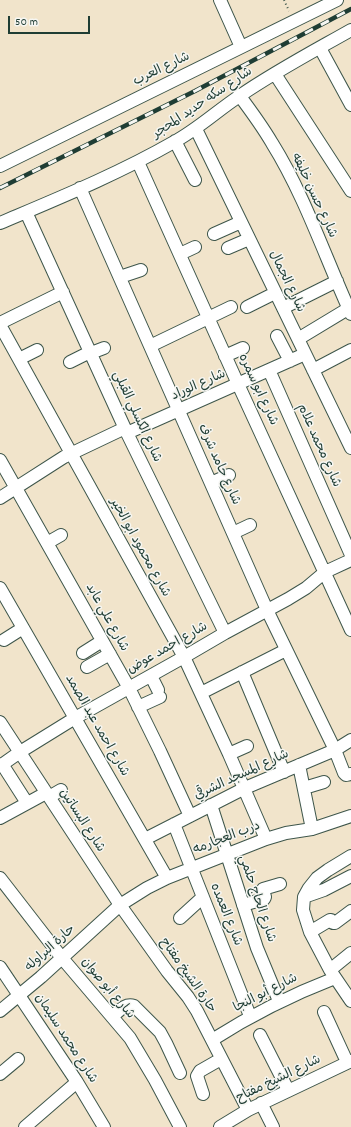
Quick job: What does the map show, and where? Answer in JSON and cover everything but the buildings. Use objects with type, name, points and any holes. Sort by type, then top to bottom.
[{"type":"street","points":[[220,0],[241,47]]},
{"type":"street","name":"شارع العرب","points":[[0,166],[337,0]]},
{"type":"street","name":"شارع سكه حديد المحجر","points":[[0,223],[138,162],[196,129],[239,95],[320,48],[348,35]]},
{"type":"street","points":[[320,48],[351,105]]},
{"type":"street","points":[[275,74],[346,174],[351,191]]},
{"type":"street","name":"شارع حسن خليفه","points":[[239,95],[257,119],[280,157],[300,197],[350,309]]},
{"type":"street","name":"شارع الجمال","points":[[196,129],[351,448]]},
{"type":"street","points":[[175,141],[195,180]]},
{"type":"street","name":"شارع ابو سمره","points":[[138,162],[351,630]]},
{"type":"street","name":"شارع حامد شرف","points":[[80,188],[120,277],[145,322],[150,346],[267,610],[335,750],[344,774],[351,774]]},
{"type":"street","name":"شارع الكسلي القبلي","points":[[26,212],[126,431],[225,633]]},
{"type":"street","points":[[214,234],[241,222]]},
{"type":"street","points":[[228,248],[249,238]]},
{"type":"street","points":[[180,254],[195,247]]},
{"type":"street","points":[[120,277],[141,270]]},
{"type":"street","points":[[283,308],[337,281]]},
{"type":"street","points":[[0,324],[62,292]]},
{"type":"street","points":[[247,307],[275,293]]},
{"type":"street","points":[[150,346],[231,307]]},
{"type":"street","points":[[298,339],[350,309]]},
{"type":"street","name":"شارع محمود ابو الخير","points":[[0,324],[184,658],[245,788],[266,839]]},
{"type":"street","points":[[277,336],[290,361]]},
{"type":"street","points":[[70,362],[104,348]]},
{"type":"street","points":[[225,356],[243,348]]},
{"type":"street","points":[[19,359],[37,350]]},
{"type":"street","points":[[313,370],[351,350]]},
{"type":"street","name":"شارع الوراد","points":[[0,498],[53,463],[71,454],[179,410],[305,354]]},
{"type":"street","name":"شارع محمد علام","points":[[269,370],[351,555]]},
{"type":"street","name":"شارع علي عابد","points":[[0,460],[129,688],[190,816]]},
{"type":"street","points":[[211,483],[230,475]]},
{"type":"street","points":[[233,532],[250,525]]},
{"type":"street","points":[[48,543],[61,535]]},
{"type":"street","name":"شارع احمد عوض","points":[[1,765],[75,718],[296,594],[306,588],[325,572],[351,560]]},
{"type":"street","name":"شارع احمد عبد الصمد","points":[[0,588],[167,878]]},
{"type":"street","points":[[4,640],[23,628]]},
{"type":"street","points":[[83,653],[102,641]]},
{"type":"street","points":[[201,693],[286,650]]},
{"type":"street","points":[[87,667],[110,654]]},
{"type":"street","points":[[242,672],[284,772]]},
{"type":"street","points":[[138,707],[159,694],[151,676]]},
{"type":"street","name":"شارع البساتين","points":[[0,722],[120,905]]},
{"type":"street","name":"شارع المسجد الشرقي","points":[[145,839],[245,788],[335,750],[351,740]]},
{"type":"street","points":[[229,754],[247,746]]},
{"type":"street","points":[[1,765],[27,803]]},
{"type":"street","points":[[300,765],[312,829]]},
{"type":"street","points":[[304,788],[324,782]]},
{"type":"street","points":[[0,818],[27,803],[61,790]]},
{"type":"street","name":"شارع الحاج حلمي","points":[[211,805],[257,948],[279,1001]]},
{"type":"street","name":"درب العجارمه","points":[[120,905],[147,888],[167,878],[226,854],[266,839],[286,833],[312,829],[351,816]]},
{"type":"street","name":"شارع العمده","points":[[174,824],[250,1016]]},
{"type":"street","points":[[351,856],[317,878],[304,897],[303,910],[310,932],[332,974],[351,1001]]},
{"type":"street","points":[[304,897],[324,890],[351,876]]},
{"type":"street","name":"شارع أبو صوان","points":[[0,878],[62,958],[130,1038],[156,1080],[180,1127]]},
{"type":"street","points":[[243,905],[264,898],[263,889],[280,884]]},
{"type":"street","points":[[180,918],[203,897]]},
{"type":"street","name":"حارة البراوله","points":[[0,1011],[20,996],[120,905]]},
{"type":"street","name":"حارة الشيخ مفتاح","points":[[120,905],[167,971],[188,997],[202,1020],[248,1110]]},
{"type":"street","points":[[310,932],[330,920],[335,923],[351,911]]},
{"type":"street","name":"شارع أبو النجا","points":[[212,1040],[250,1016],[332,974],[351,953]]},
{"type":"street","name":"شارع محمد سليمان","points":[[0,967],[77,1082],[104,1127]]},
{"type":"street","points":[[112,1017],[124,1006],[134,1006],[160,1032],[180,1073]]},
{"type":"street","points":[[324,1012],[349,1062]]},
{"type":"street","points":[[260,1035],[288,1090]]},
{"type":"street","points":[[0,1074],[18,1059]]},
{"type":"street","points":[[203,1094],[198,1073],[221,1059]]},
{"type":"street","name":"شارع الشيخ مفتاح","points":[[220,1127],[261,1103],[349,1062]]},
{"type":"street","points":[[25,1127],[77,1082]]},
{"type":"street","points":[[261,1103],[273,1127]]},
{"type":"railway","points":[[0,188],[195,91],[351,9]]}]
